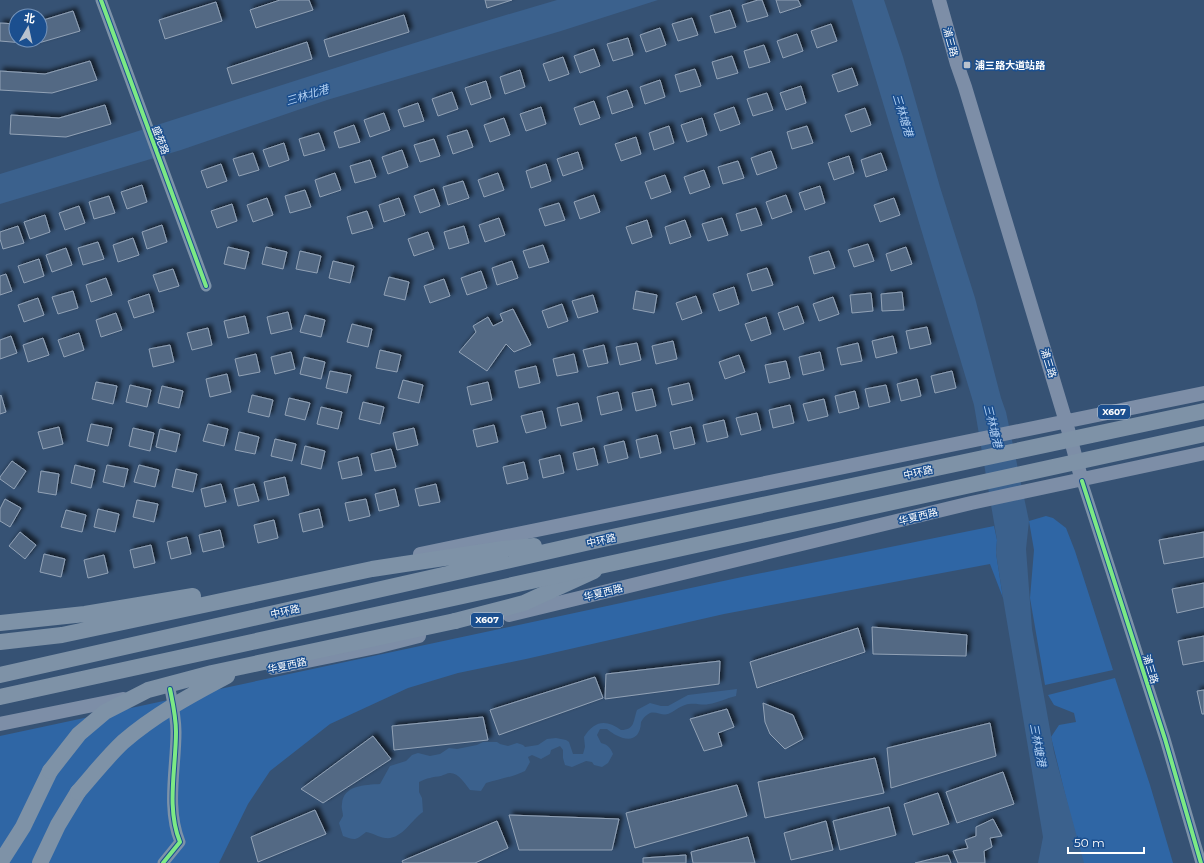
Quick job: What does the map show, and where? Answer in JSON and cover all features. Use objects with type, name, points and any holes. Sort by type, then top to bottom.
[{"type":"highway","name":"中环路","points":[[0,675],[603,539],[1204,411]]},
{"type":"highway","points":[[0,697],[1204,434]]},
{"type":"highway","points":[[0,642],[62,635],[372,569],[503,549],[603,539]]},
{"type":"highway","points":[[0,863],[23,827],[50,771],[79,734],[105,712],[148,690],[212,673],[455,621],[524,603],[610,564]]},
{"type":"highway","points":[[0,623],[85,614],[191,596],[245,596]]},
{"type":"highway","points":[[40,863],[58,825],[78,792],[123,742],[154,718],[195,693],[245,666]]},
{"type":"main road","name":"浦三路","points":[[939,0],[957,64],[970,102],[1066,422],[1082,480]]},
{"type":"main road","name":"X607","points":[[0,647],[400,559],[1204,393]]},
{"type":"main road","name":"华夏西路","points":[[0,724],[376,647],[971,503],[1204,453]]},
{"type":"street","name":"盛苑路","points":[[101,0],[206,286]]},
{"type":"street","name":"浦三路","points":[[1082,480],[1165,739],[1201,863]]},
{"type":"street","points":[[163,863],[180,842],[176,831],[174,815],[173,791],[176,727],[170,689]]},
{"type":"shaded area","points":[[1046,516],[1053,518],[1066,528],[1075,551],[1113,670],[1045,685],[1030,598],[1034,550],[1029,521]]},
{"type":"shaded area","points":[[994,526],[997,540],[996,553],[1003,598],[990,564],[724,614],[458,673],[408,688],[330,724],[270,771],[248,804],[219,863],[0,863],[0,736],[742,577]]},
{"type":"shaded area","points":[[1115,678],[1150,785],[1173,863],[1082,863],[1051,737],[1059,725],[1076,722],[1074,713],[1054,705],[1048,695]]},
{"type":"water","name":"三林北港","points":[[557,0],[658,0],[561,31],[327,100],[181,150],[0,204],[0,174],[417,42]]},
{"type":"water","name":"三林塘港","points":[[852,0],[884,0],[903,57],[940,187],[975,298],[1006,412],[1029,521],[1026,549],[1032,629],[1054,752],[1084,863],[1038,863],[1043,837],[1003,598],[996,553],[997,540],[974,405]]},
{"type":"water","points":[[737,689],[736,696],[716,703],[685,705],[666,714],[650,713],[643,719],[640,730],[633,738],[623,738],[607,729],[600,729],[597,735],[601,743],[608,747],[613,754],[608,763],[602,767],[586,761],[572,767],[565,765],[563,750],[560,746],[551,750],[550,754],[541,759],[532,755],[528,757],[530,762],[525,771],[486,783],[481,791],[470,790],[462,779],[453,773],[430,778],[419,782],[419,792],[422,798],[423,812],[401,833],[391,838],[385,838],[366,832],[356,839],[343,836],[339,823],[343,816],[343,798],[346,793],[356,787],[380,784],[390,766],[406,761],[412,755],[418,753],[430,756],[440,754],[449,748],[457,749],[477,745],[483,742],[497,742],[508,746],[517,743],[525,747],[538,745],[547,739],[556,738],[569,742],[573,754],[583,754],[585,747],[584,737],[596,725],[605,723],[616,726],[621,730],[626,730],[633,724],[637,710],[650,703],[668,706],[688,695]]},
{"type":"building","points":[[280,0],[309,0],[313,10],[256,28],[250,10]]},
{"type":"building","points":[[485,0],[512,0],[487,8]]},
{"type":"building","points":[[762,0],[768,16],[747,22],[742,5]]},
{"type":"building","points":[[776,0],[798,0],[801,6],[780,13]]},
{"type":"building","points":[[216,2],[222,21],[165,39],[159,20]]},
{"type":"building","points":[[730,10],[736,27],[715,33],[710,16]]},
{"type":"building","points":[[73,11],[80,31],[48,40],[48,19]]},
{"type":"building","points":[[404,15],[409,32],[329,57],[324,40]]},
{"type":"building","points":[[692,18],[698,35],[678,41],[672,24]]},
{"type":"building","points":[[0,23],[8,24],[8,42],[0,41]]},
{"type":"building","points":[[831,24],[837,41],[817,48],[811,31]]},
{"type":"building","points":[[660,28],[666,45],[646,52],[640,35]]},
{"type":"building","points":[[797,34],[803,51],[783,58],[777,41]]},
{"type":"building","points":[[628,38],[633,55],[613,61],[607,44]]},
{"type":"building","points":[[307,42],[312,59],[232,84],[227,68]]},
{"type":"building","points":[[764,45],[770,62],[749,68],[744,51]]},
{"type":"building","points":[[594,49],[600,66],[580,73],[574,56]]},
{"type":"building","points":[[732,56],[738,73],[717,79],[712,62]]},
{"type":"building","points":[[563,57],[569,74],[549,81],[543,64]]},
{"type":"building","points":[[90,61],[97,80],[52,93],[0,90],[0,71],[45,74]]},
{"type":"building","points":[[852,68],[858,85],[838,92],[832,75]]},
{"type":"building","points":[[695,69],[701,86],[680,92],[675,75]]},
{"type":"building","points":[[520,70],[525,87],[505,94],[500,77]]},
{"type":"building","points":[[660,80],[665,97],[645,104],[640,87]]},
{"type":"building","points":[[486,81],[491,98],[471,105],[465,88]]},
{"type":"building","points":[[801,86],[806,103],[786,110],[780,93]]},
{"type":"building","points":[[627,90],[633,107],[612,114],[607,97]]},
{"type":"building","points":[[452,92],[458,109],[438,116],[432,99]]},
{"type":"building","points":[[767,93],[773,110],[753,116],[747,99]]},
{"type":"building","points":[[594,101],[600,118],[580,125],[574,108]]},
{"type":"building","points":[[418,103],[424,121],[404,127],[398,110]]},
{"type":"building","points":[[105,105],[111,124],[66,137],[10,134],[11,115],[59,118]]},
{"type":"building","points":[[541,107],[546,124],[526,131],[520,114]]},
{"type":"building","points":[[734,107],[740,124],[720,131],[714,114]]},
{"type":"building","points":[[865,108],[871,125],[851,132],[845,115]]},
{"type":"building","points":[[384,113],[390,130],[370,137],[364,120]]},
{"type":"building","points":[[504,118],[510,135],[490,142],[484,125]]},
{"type":"building","points":[[702,118],[707,135],[687,142],[681,125]]},
{"type":"building","points":[[354,125],[360,142],[339,148],[334,132]]},
{"type":"building","points":[[669,126],[674,143],[654,150],[649,133]]},
{"type":"building","points":[[807,126],[813,143],[792,149],[787,132]]},
{"type":"building","points":[[467,130],[473,147],[453,154],[447,136]]},
{"type":"building","points":[[319,133],[325,150],[304,156],[299,139]]},
{"type":"building","points":[[636,137],[641,154],[621,161],[615,144]]},
{"type":"building","points":[[434,139],[440,156],[420,162],[414,145]]},
{"type":"building","points":[[284,143],[289,160],[269,167],[263,150]]},
{"type":"building","points":[[402,150],[408,167],[388,174],[382,157]]},
{"type":"building","points":[[771,151],[777,168],[757,175],[751,158]]},
{"type":"building","points":[[578,152],[583,169],[563,176],[557,159]]},
{"type":"building","points":[[253,153],[259,170],[239,176],[233,159]]},
{"type":"building","points":[[881,153],[887,170],[866,177],[861,160]]},
{"type":"building","points":[[849,156],[854,173],[834,180],[828,163]]},
{"type":"building","points":[[370,160],[376,177],[355,183],[350,166]]},
{"type":"building","points":[[738,161],[744,178],[723,184],[718,167]]},
{"type":"building","points":[[221,164],[227,181],[207,188],[201,171]]},
{"type":"building","points":[[546,164],[551,181],[531,188],[526,171]]},
{"type":"building","points":[[704,170],[710,187],[690,194],[684,177]]},
{"type":"building","points":[[335,173],[341,190],[320,197],[315,180]]},
{"type":"building","points":[[498,173],[504,190],[484,197],[478,180]]},
{"type":"building","points":[[665,175],[671,192],[651,199],[645,182]]},
{"type":"building","points":[[463,181],[469,198],[448,205],[443,187]]},
{"type":"building","points":[[142,185],[147,202],[127,209],[121,192]]},
{"type":"building","points":[[820,186],[825,203],[805,210],[799,193]]},
{"type":"building","points":[[434,189],[440,206],[420,213],[414,196]]},
{"type":"building","points":[[305,190],[311,207],[290,213],[285,196]]},
{"type":"building","points":[[594,195],[600,212],[580,219],[574,202]]},
{"type":"building","points":[[786,195],[792,212],[772,219],[766,202]]},
{"type":"building","points":[[109,196],[115,213],[94,219],[89,202]]},
{"type":"building","points":[[267,198],[273,215],[253,222],[247,205]]},
{"type":"building","points":[[399,198],[405,215],[384,222],[379,205]]},
{"type":"building","points":[[894,198],[900,215],[880,222],[874,205]]},
{"type":"building","points":[[559,203],[565,220],[545,226],[539,209]]},
{"type":"building","points":[[232,204],[237,221],[217,228],[211,211]]},
{"type":"building","points":[[79,206],[85,223],[65,230],[59,213]]},
{"type":"building","points":[[756,208],[762,225],[741,231],[736,214]]},
{"type":"building","points":[[367,211],[373,228],[352,234],[347,217]]},
{"type":"building","points":[[45,215],[50,232],[30,239],[24,222]]},
{"type":"building","points":[[499,218],[505,235],[485,242],[479,225]]},
{"type":"building","points":[[722,218],[728,235],[708,241],[702,224]]},
{"type":"building","points":[[647,220],[652,237],[632,244],[626,227]]},
{"type":"building","points":[[685,220],[691,237],[670,244],[665,227]]},
{"type":"building","points":[[162,225],[167,242],[147,249],[142,232]]},
{"type":"building","points":[[18,226],[24,243],[3,249],[0,239],[0,232]]},
{"type":"building","points":[[464,226],[469,243],[449,249],[444,232]]},
{"type":"building","points":[[428,232],[434,249],[414,256],[408,239]]},
{"type":"building","points":[[133,238],[139,255],[118,262],[113,245]]},
{"type":"building","points":[[98,242],[104,259],[83,265],[78,248]]},
{"type":"building","points":[[868,244],[874,261],[854,267],[848,250]]},
{"type":"building","points":[[543,245],[549,262],[529,268],[523,251]]},
{"type":"building","points":[[228,247],[249,252],[245,269],[224,264]]},
{"type":"building","points":[[266,247],[287,252],[283,269],[262,264]]},
{"type":"building","points":[[906,247],[912,264],[891,271],[886,254]]},
{"type":"building","points":[[66,248],[72,265],[52,272],[46,255]]},
{"type":"building","points":[[300,251],[321,256],[317,273],[296,269]]},
{"type":"building","points":[[829,251],[835,268],[814,274],[809,257]]},
{"type":"building","points":[[39,259],[44,276],[24,283],[18,266]]},
{"type":"building","points":[[333,261],[354,266],[350,283],[329,278]]},
{"type":"building","points":[[512,261],[518,278],[497,285],[492,268]]},
{"type":"building","points":[[767,268],[773,285],[752,291],[747,274]]},
{"type":"building","points":[[173,269],[179,286],[159,292],[153,275]]},
{"type":"building","points":[[481,271],[487,288],[467,295],[461,278]]},
{"type":"building","points":[[6,274],[12,291],[0,295],[0,276]]},
{"type":"building","points":[[389,277],[409,282],[405,300],[384,295]]},
{"type":"building","points":[[106,278],[112,295],[91,302],[86,285]]},
{"type":"building","points":[[444,279],[450,296],[430,303],[424,286]]},
{"type":"building","points":[[734,287],[739,304],[719,311],[713,294]]},
{"type":"building","points":[[73,291],[78,308],[58,314],[52,297]]},
{"type":"building","points":[[636,291],[657,295],[654,313],[633,309]]},
{"type":"building","points":[[902,292],[904,310],[882,311],[881,294]]},
{"type":"building","points":[[871,293],[873,311],[852,313],[850,295]]},
{"type":"building","points":[[149,294],[154,312],[134,318],[128,301]]},
{"type":"building","points":[[593,295],[598,312],[578,318],[572,301]]},
{"type":"building","points":[[696,296],[702,313],[682,320],[676,303]]},
{"type":"building","points":[[833,297],[839,314],[819,321],[813,304]]},
{"type":"building","points":[[38,298],[44,315],[24,322],[18,305]]},
{"type":"building","points":[[562,304],[568,321],[548,328],[542,311]]},
{"type":"building","points":[[798,306],[804,323],[784,330],[778,313]]},
{"type":"building","points":[[513,309],[531,345],[514,352],[506,344],[487,371],[459,352],[476,332],[473,326],[488,317],[493,326],[503,321],[500,314]]},
{"type":"building","points":[[288,312],[292,329],[271,334],[267,317]]},
{"type":"building","points":[[116,313],[122,330],[101,337],[96,320]]},
{"type":"building","points":[[305,315],[325,320],[321,337],[300,332]]},
{"type":"building","points":[[245,316],[249,333],[228,338],[224,321]]},
{"type":"building","points":[[766,317],[771,334],[751,341],[745,324]]},
{"type":"building","points":[[352,324],[372,329],[368,347],[347,342]]},
{"type":"building","points":[[927,327],[931,344],[910,349],[906,331]]},
{"type":"building","points":[[208,328],[212,345],[192,350],[187,333]]},
{"type":"building","points":[[79,333],[84,350],[64,357],[58,340]]},
{"type":"building","points":[[11,336],[17,353],[0,359],[0,340]]},
{"type":"building","points":[[893,336],[897,353],[876,358],[872,341]]},
{"type":"building","points":[[43,338],[49,355],[28,362],[23,345]]},
{"type":"building","points":[[673,341],[677,359],[656,364],[652,346]]},
{"type":"building","points":[[637,343],[641,360],[620,365],[616,347]]},
{"type":"building","points":[[858,343],[862,361],[841,365],[837,348]]},
{"type":"building","points":[[170,345],[174,362],[153,367],[149,349]]},
{"type":"building","points":[[604,345],[608,363],[588,367],[583,350]]},
{"type":"building","points":[[380,350],[401,355],[397,372],[376,368]]},
{"type":"building","points":[[291,352],[295,369],[275,374],[271,357]]},
{"type":"building","points":[[820,352],[824,370],[803,375],[799,357]]},
{"type":"building","points":[[256,354],[260,372],[239,376],[235,359]]},
{"type":"building","points":[[574,354],[578,372],[557,376],[553,359]]},
{"type":"building","points":[[739,355],[745,372],[725,379],[719,362]]},
{"type":"building","points":[[304,357],[325,362],[321,379],[300,374]]},
{"type":"building","points":[[786,361],[790,378],[769,383],[765,365]]},
{"type":"building","points":[[536,366],[540,383],[519,388],[515,371]]},
{"type":"building","points":[[330,371],[351,375],[347,393],[326,388]]},
{"type":"building","points":[[952,371],[956,388],[935,393],[931,376]]},
{"type":"building","points":[[227,374],[231,392],[210,397],[206,379]]},
{"type":"building","points":[[917,379],[921,396],[901,401],[897,384]]},
{"type":"building","points":[[403,380],[423,385],[419,403],[398,398]]},
{"type":"building","points":[[96,382],[117,386],[113,404],[92,399]]},
{"type":"building","points":[[488,382],[492,400],[471,405],[467,387]]},
{"type":"building","points":[[689,383],[693,400],[672,405],[668,388]]},
{"type":"building","points":[[130,385],[151,390],[147,407],[126,402]]},
{"type":"building","points":[[886,385],[890,402],[869,407],[865,389]]},
{"type":"building","points":[[162,386],[183,391],[179,408],[158,403]]},
{"type":"building","points":[[652,389],[656,406],[636,411],[632,393]]},
{"type":"building","points":[[855,391],[859,408],[839,413],[835,396]]},
{"type":"building","points":[[618,392],[622,410],[601,415],[597,397]]},
{"type":"building","points":[[1,395],[6,412],[0,414],[0,396]]},
{"type":"building","points":[[252,395],[273,400],[269,417],[248,412]]},
{"type":"building","points":[[289,398],[310,403],[305,420],[285,415]]},
{"type":"building","points":[[824,399],[828,416],[808,421],[803,404]]},
{"type":"building","points":[[363,402],[384,407],[380,424],[359,419]]},
{"type":"building","points":[[578,403],[582,421],[561,426],[557,408]]},
{"type":"building","points":[[790,405],[794,423],[773,428],[769,410]]},
{"type":"building","points":[[321,407],[342,412],[338,429],[317,424]]},
{"type":"building","points":[[542,411],[546,428],[526,433],[521,416]]},
{"type":"building","points":[[757,413],[761,430],[741,435],[736,418]]},
{"type":"building","points":[[724,420],[728,437],[707,442],[703,425]]},
{"type":"building","points":[[91,424],[112,428],[108,446],[87,441]]},
{"type":"building","points":[[208,424],[228,429],[224,446],[203,441]]},
{"type":"building","points":[[494,425],[498,442],[477,447],[473,430]]},
{"type":"building","points":[[59,427],[63,444],[43,449],[38,432]]},
{"type":"building","points":[[691,427],[695,444],[674,449],[670,432]]},
{"type":"building","points":[[133,428],[154,433],[150,451],[129,446]]},
{"type":"building","points":[[414,428],[418,445],[397,450],[393,433]]},
{"type":"building","points":[[160,429],[180,434],[176,452],[156,447]]},
{"type":"building","points":[[239,432],[259,437],[255,454],[235,450]]},
{"type":"building","points":[[657,435],[661,453],[640,458],[636,440]]},
{"type":"building","points":[[275,439],[296,444],[292,461],[271,456]]},
{"type":"building","points":[[624,441],[628,458],[608,463],[604,446]]},
{"type":"building","points":[[305,446],[325,451],[321,469],[301,464]]},
{"type":"building","points":[[594,448],[598,465],[577,470],[573,453]]},
{"type":"building","points":[[391,449],[396,467],[375,471],[371,454]]},
{"type":"building","points":[[560,455],[564,473],[543,478],[539,460]]},
{"type":"building","points":[[358,457],[362,475],[342,479],[338,462]]},
{"type":"building","points":[[12,461],[26,471],[14,489],[0,479]]},
{"type":"building","points":[[524,462],[528,479],[507,484],[503,467]]},
{"type":"building","points":[[75,465],[95,470],[91,488],[71,483]]},
{"type":"building","points":[[107,465],[128,469],[124,487],[103,482]]},
{"type":"building","points":[[139,465],[159,470],[155,487],[134,482]]},
{"type":"building","points":[[176,469],[197,474],[193,492],[172,487]]},
{"type":"building","points":[[41,471],[59,474],[56,495],[38,492]]},
{"type":"building","points":[[285,477],[289,495],[268,500],[264,482]]},
{"type":"building","points":[[221,484],[226,502],[205,507],[201,489]]},
{"type":"building","points":[[254,484],[259,501],[238,506],[234,489]]},
{"type":"building","points":[[436,484],[440,502],[419,506],[415,489]]},
{"type":"building","points":[[395,489],[399,506],[379,511],[375,494]]},
{"type":"building","points":[[5,499],[21,508],[10,527],[0,521],[0,509]]},
{"type":"building","points":[[366,499],[370,516],[349,521],[345,503]]},
{"type":"building","points":[[137,500],[158,504],[154,522],[133,517]]},
{"type":"building","points":[[98,509],[119,514],[115,532],[94,527]]},
{"type":"building","points":[[319,509],[323,527],[303,532],[299,514]]},
{"type":"building","points":[[66,510],[86,515],[82,532],[61,527]]},
{"type":"building","points":[[274,520],[278,538],[258,543],[254,525]]},
{"type":"building","points":[[220,530],[224,547],[203,552],[199,535]]},
{"type":"building","points":[[20,532],[36,545],[25,559],[9,546]]},
{"type":"building","points":[[1204,532],[1204,557],[1164,564],[1159,540]]},
{"type":"building","points":[[187,537],[191,554],[171,559],[167,542]]},
{"type":"building","points":[[151,545],[155,563],[134,568],[130,550]]},
{"type":"building","points":[[44,554],[65,559],[61,577],[40,572]]},
{"type":"building","points":[[104,555],[108,573],[88,578],[84,560]]},
{"type":"building","points":[[1204,583],[1204,607],[1177,613],[1172,589]]},
{"type":"building","points":[[872,627],[967,635],[966,656],[873,654]]},
{"type":"building","points":[[858,628],[865,652],[757,688],[750,662]]},
{"type":"building","points":[[1204,636],[1204,661],[1183,665],[1178,641]]},
{"type":"building","points":[[720,661],[719,684],[605,699],[606,674]]},
{"type":"building","points":[[595,677],[603,698],[499,735],[490,710]]},
{"type":"building","points":[[1204,690],[1204,714],[1202,714],[1197,691]]},
{"type":"building","points":[[763,703],[793,715],[803,739],[785,749],[770,734],[765,722]]},
{"type":"building","points":[[727,709],[734,727],[718,733],[722,746],[704,751],[690,719]]},
{"type":"building","points":[[483,717],[488,740],[394,750],[392,726]]},
{"type":"building","points":[[990,723],[996,756],[891,788],[887,748]]},
{"type":"building","points":[[373,736],[391,759],[323,803],[301,789]]},
{"type":"building","points":[[875,758],[884,793],[765,818],[758,782]]},
{"type":"building","points":[[1003,772],[1014,804],[957,823],[946,792]]},
{"type":"building","points":[[737,785],[747,816],[635,848],[626,813]]},
{"type":"building","points":[[938,793],[949,824],[913,835],[904,804]]},
{"type":"building","points":[[889,807],[896,835],[840,850],[833,821]]},
{"type":"building","points":[[315,810],[326,834],[258,862],[251,837]]},
{"type":"building","points":[[509,815],[619,819],[612,850],[519,850]]},
{"type":"building","points":[[993,819],[1002,836],[990,838],[992,847],[984,851],[985,863],[958,863],[953,851],[968,848],[965,840],[976,836],[976,827]]},
{"type":"building","points":[[497,821],[508,848],[475,863],[403,863],[402,861]]},
{"type":"building","points":[[826,821],[833,850],[791,860],[784,833]]},
{"type":"building","points":[[748,837],[755,863],[693,863],[691,852]]},
{"type":"building","points":[[686,855],[686,863],[643,863],[643,858]]},
{"type":"building","points":[[948,855],[951,863],[915,863]]},
{"type":"cycle path","points":[[101,0],[206,286]]},
{"type":"cycle path","points":[[1082,481],[1165,739],[1201,863]]},
{"type":"cycle path","points":[[163,863],[180,842],[173,816],[176,726],[170,689]]},
{"type":"place","name":"浦三路大道站路","points":[[967,65]]}]
